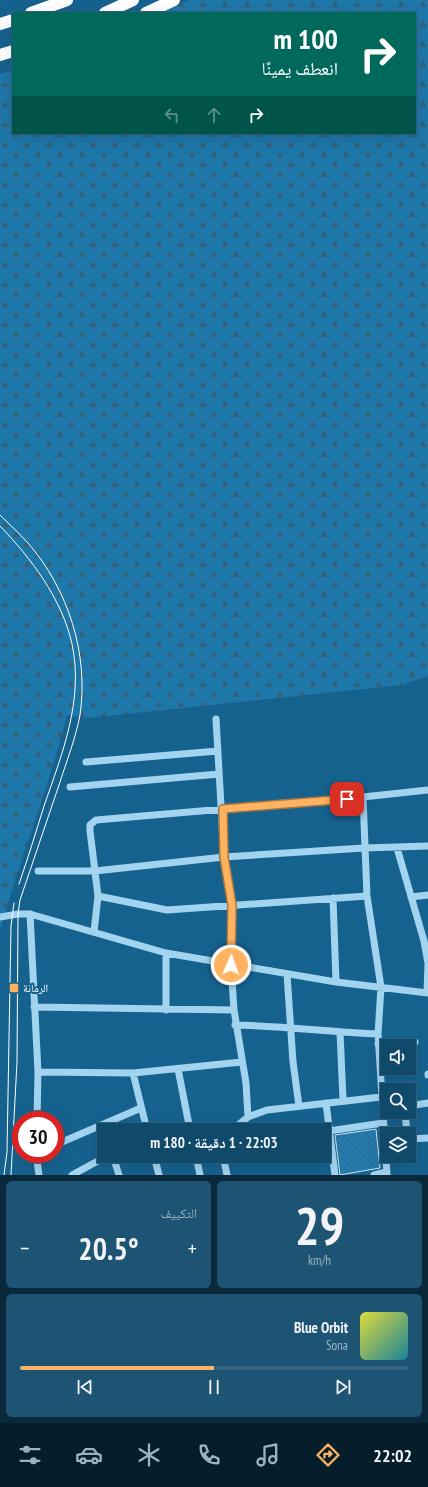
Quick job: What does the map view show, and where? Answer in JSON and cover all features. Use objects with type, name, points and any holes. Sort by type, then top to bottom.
[{"type":"highway","points":[[33,12],[49,4],[67,0]]},
{"type":"highway","points":[[148,12],[174,0]]},
{"type":"highway","points":[[107,12],[129,2]]},
{"type":"highway","points":[[0,24],[12,20]]},
{"type":"highway","points":[[0,55],[12,51]]},
{"type":"street","points":[[216,719],[219,774],[223,809],[224,857],[232,905],[231,965],[235,1025],[246,1083],[248,1117]]},
{"type":"street","points":[[86,762],[218,751]]},
{"type":"street","points":[[70,787],[219,774]]},
{"type":"street","points":[[94,932],[98,896],[90,831],[92,821],[363,798],[428,790]]},
{"type":"street","points":[[363,798],[367,896],[381,987],[378,1034],[380,1083]]},
{"type":"street","points":[[38,871],[96,871],[224,857],[364,848],[428,846]]},
{"type":"street","points":[[0,917],[30,914],[166,953],[336,982],[428,993],[428,963],[424,941],[397,848]]},
{"type":"street","points":[[411,897],[428,895]]},
{"type":"street","points":[[98,896],[167,910],[367,896]]},
{"type":"street","points":[[333,898],[336,982]]},
{"type":"street","points":[[30,914],[38,1072],[37,1111]]},
{"type":"street","points":[[166,953],[166,1010]]},
{"type":"street","points":[[287,974],[293,1062],[299,1106]]},
{"type":"street","points":[[34,1007],[234,1010]]},
{"type":"street","points":[[235,1025],[291,1027],[378,1034]]},
{"type":"street","points":[[340,1032],[343,1100]]},
{"type":"street","points":[[38,1072],[133,1073],[242,1062]]},
{"type":"street","points":[[178,1069],[189,1123]]},
{"type":"street","points":[[133,1073],[145,1123]]},
{"type":"street","points":[[241,1123],[248,1117],[267,1110],[343,1100],[380,1097]]},
{"type":"street","points":[[326,1103],[328,1123]]},
{"type":"street","points":[[416,1105],[428,1103]]},
{"type":"street","points":[[112,1123],[141,1108]]},
{"type":"street","points":[[383,1119],[383,1127]]},
{"type":"street","points":[[331,1131],[383,1123]]},
{"type":"street","points":[[64,1142],[97,1130]]},
{"type":"street","points":[[416,1139],[428,1138]]},
{"type":"street","points":[[331,1146],[335,1175]]},
{"type":"street","points":[[72,1175],[97,1161]]},
{"type":"street","points":[[37,1163],[39,1175]]},
{"type":"street","points":[[115,1163],[119,1175]]},
{"type":"street","points":[[156,1163],[159,1175]]},
{"type":"street","points":[[197,1163],[200,1175]]},
{"type":"street","points":[[224,1163],[227,1175]]},
{"type":"street","points":[[374,1175],[386,1174],[386,1163]]},
{"type":"green space","points":[[189,0],[428,0],[428,676],[401,685],[87,718],[67,715],[52,769],[0,932],[0,74],[12,70],[12,134],[416,134],[416,12],[161,12]]},
{"type":"building","points":[[376,1129],[380,1168],[340,1175],[335,1135]]},
{"type":"tram line","points":[[0,515],[18,532],[42,561],[64,602],[72,623],[78,646],[82,692],[80,715],[74,740],[20,900],[18,914],[17,1062],[11,1175]]},
{"type":"tram line","points":[[0,526],[12,538],[34,566],[53,595],[67,627],[72,644],[75,665],[73,706],[64,747],[19,884]]},
{"type":"tram line","points":[[4,1175],[7,1152],[11,926],[14,903]]},
{"type":"place","name":"الرمانة","points":[[14,988]]},
{"type":"route","points":[[231,965],[232,905],[224,857],[223,809],[347,799]]}]
